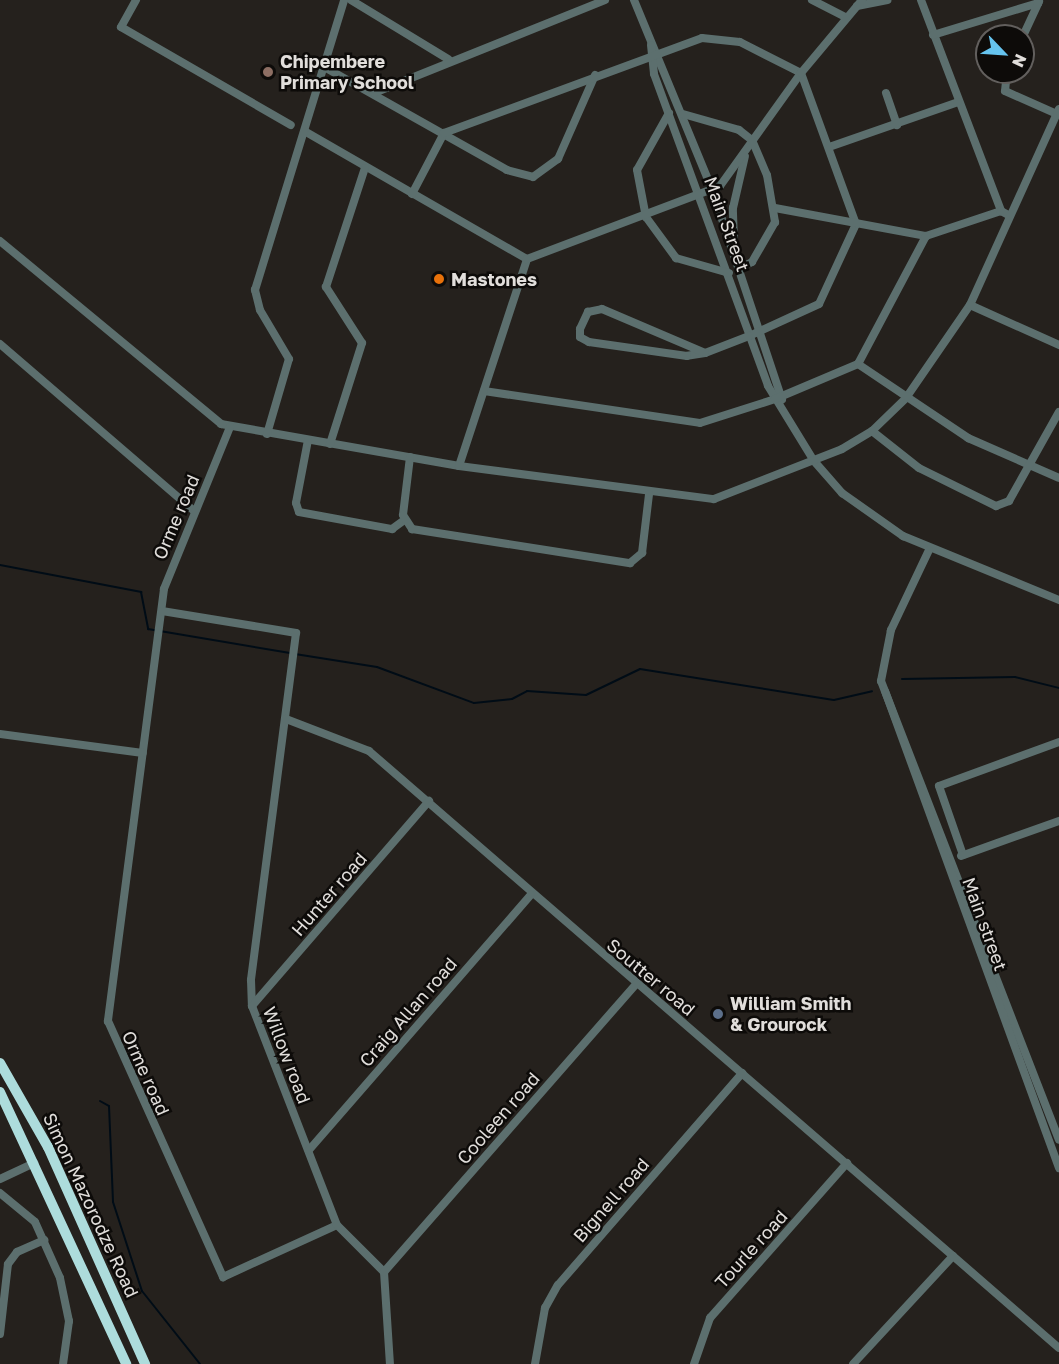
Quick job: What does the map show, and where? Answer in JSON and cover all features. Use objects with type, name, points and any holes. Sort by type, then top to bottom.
[{"type":"highway","name":"Simon Mazorodze Road","points":[[0,1063],[53,1157],[146,1364]]},
{"type":"highway","points":[[0,1092],[126,1364]]},
{"type":"street","points":[[136,0],[121,27],[291,125]]},
{"type":"street","points":[[267,434],[289,359],[260,310],[255,290],[326,69],[344,0]]},
{"type":"street","points":[[351,0],[448,59]]},
{"type":"street","points":[[374,93],[448,59],[605,0]]},
{"type":"street","name":"Main Street","points":[[634,0],[655,57],[669,113],[701,194],[749,336],[784,410],[814,461],[842,493],[929,550],[1059,600]]},
{"type":"street","points":[[812,0],[847,18]]},
{"type":"street","points":[[306,132],[365,168],[527,259],[646,217],[712,189],[728,178],[752,140],[801,73],[860,3],[887,0]]},
{"type":"street","points":[[921,0],[957,102],[1001,211],[1010,216]]},
{"type":"street","points":[[933,35],[1039,1]]},
{"type":"street","points":[[1028,24],[1039,1]]},
{"type":"street","points":[[412,194],[444,133],[595,75],[655,57],[712,36],[740,42],[801,73],[832,146],[856,224],[819,304],[761,331],[705,353],[589,342],[580,338],[580,329],[588,312],[602,309],[705,353]]},
{"type":"street","name":"Main Street","points":[[655,57],[683,114],[735,251],[761,331],[778,397]]},
{"type":"street","points":[[326,69],[374,93],[517,175],[545,173],[558,159],[595,75]]},
{"type":"street","points":[[0,241],[203,414],[230,427],[459,466],[650,494],[714,499],[814,461],[872,431],[906,398],[970,305],[1058,111],[1005,91],[1006,84]]},
{"type":"street","points":[[886,93],[897,125]]},
{"type":"street","points":[[832,146],[957,102]]},
{"type":"street","points":[[669,113],[637,170],[646,217],[676,258],[729,273]]},
{"type":"street","points":[[683,114],[724,122],[752,140],[775,208],[767,240],[752,262],[740,268]]},
{"type":"street","points":[[735,251],[733,208],[746,152]]},
{"type":"street","points":[[330,444],[362,343],[326,287],[365,168]]},
{"type":"street","points":[[775,208],[926,236],[1001,211]]},
{"type":"street","points":[[484,391],[700,423],[778,397],[858,364],[926,236]]},
{"type":"street","points":[[459,466],[527,259]]},
{"type":"street","points":[[970,305],[1059,345]]},
{"type":"street","points":[[0,344],[194,511]]},
{"type":"street","points":[[858,364],[968,438],[1059,478]]},
{"type":"street","points":[[872,431],[919,468],[996,506],[1009,501],[1032,465],[1059,412]]},
{"type":"street","name":"Orme road","points":[[230,427],[169,571],[108,1009],[110,1030],[223,1277],[338,1226]]},
{"type":"street","points":[[308,440],[296,503],[299,512],[392,529],[403,520],[410,458]]},
{"type":"street","points":[[403,520],[418,530],[630,563],[642,553],[650,494]]},
{"type":"street","name":"Main street","points":[[929,550],[891,630],[880,669],[885,691],[1059,1140]]},
{"type":"street","name":"Willow road","points":[[162,611],[296,633],[251,980],[252,1006],[338,1226],[384,1272]]},
{"type":"street","name":"Soutter road","points":[[286,719],[358,744],[429,801],[531,894],[742,1072],[1059,1348]]},
{"type":"street","points":[[0,734],[143,753]]},
{"type":"street","points":[[963,855],[939,786],[1059,742]]},
{"type":"street","name":"Hunter road","points":[[252,1006],[429,801]]},
{"type":"street","points":[[950,860],[1059,821]]},
{"type":"street","name":"Main street","points":[[950,860],[1059,1168]]},
{"type":"street","name":"Craig Allan road","points":[[309,1150],[531,894]]},
{"type":"street","name":"Cooleen road","points":[[384,1272],[636,984]]},
{"type":"street","name":"Bignell road","points":[[535,1364],[545,1308],[558,1285],[742,1072]]},
{"type":"street","points":[[0,1179],[34,1162]]},
{"type":"street","name":"Tourle road","points":[[694,1364],[710,1318],[847,1163]]},
{"type":"street","points":[[0,1192],[35,1222],[44,1240],[69,1311],[63,1364]]},
{"type":"street","points":[[0,1334],[8,1264],[17,1252],[44,1240]]},
{"type":"street","points":[[853,1364],[953,1256]]},
{"type":"street","points":[[384,1272],[390,1364]]},
{"type":"waterway","points":[[0,565],[141,592],[148,629],[290,653]]},
{"type":"waterway","points":[[295,654],[377,667],[474,703],[512,699],[527,691],[586,695],[640,669],[834,700],[872,691]]},
{"type":"waterway","points":[[902,679],[1015,677],[1059,688]]},
{"type":"waterway","points":[[100,1101],[109,1106],[113,1202],[142,1291],[200,1364]]},
{"type":"place","name":"Chipembere Primary School","points":[[268,72]]},
{"type":"place","name":"Mastones","points":[[439,279]]},
{"type":"place","name":"William Smith & Grourock","points":[[718,1014]]}]
